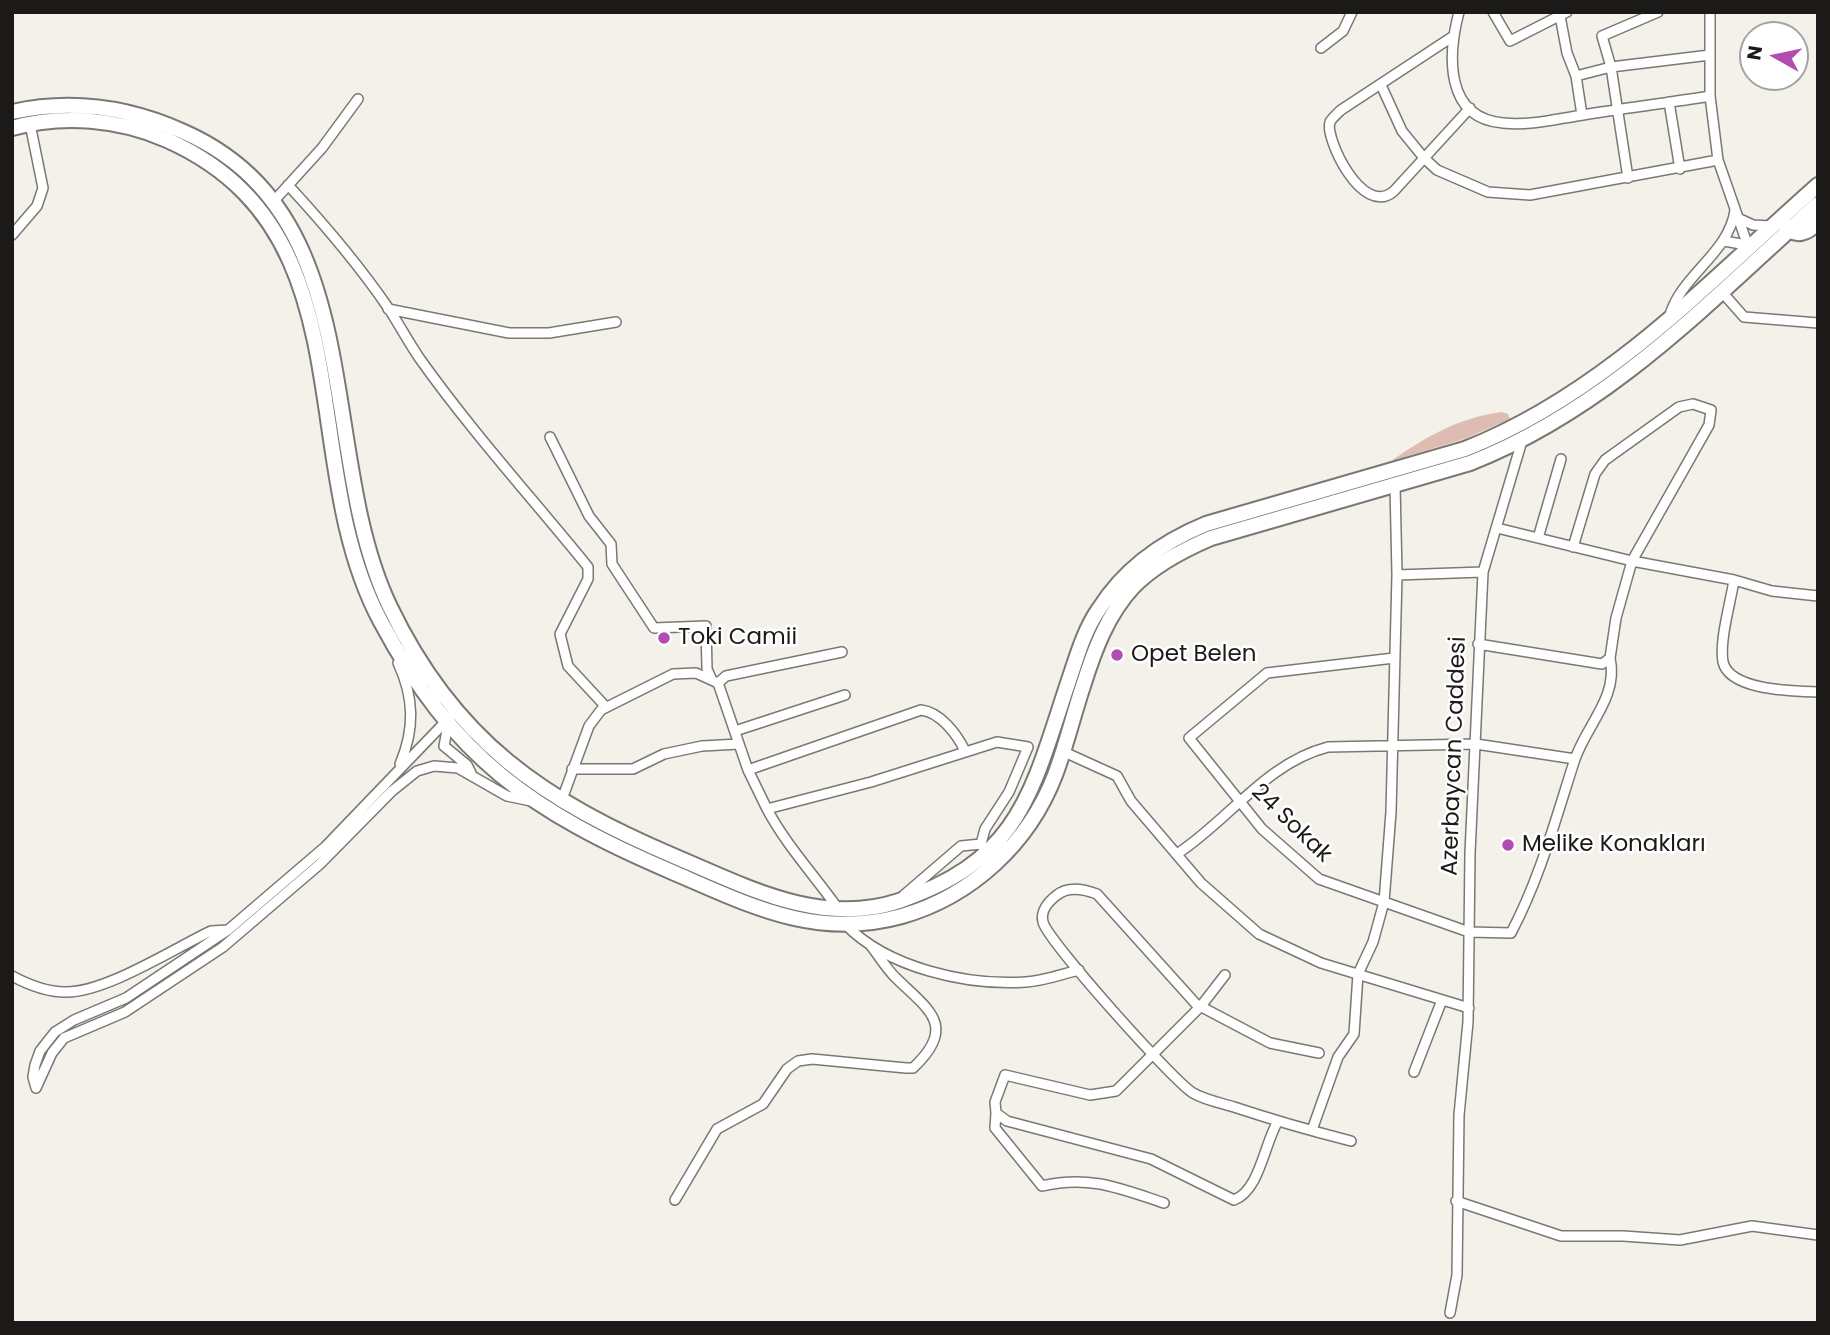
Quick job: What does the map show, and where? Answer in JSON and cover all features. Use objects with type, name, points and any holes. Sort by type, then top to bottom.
[{"type":"highway","points":[[12,112],[50,105],[84,105],[159,120],[198,138],[233,162],[269,197],[289,223],[308,258],[322,306],[358,508],[379,582],[450,718],[561,802],[601,824],[744,886],[812,908],[839,910],[897,901],[960,874],[988,854],[1019,839],[1038,809],[1062,751],[1096,646],[1110,618],[1133,587],[1158,566],[1183,550],[1211,538],[1469,463],[1522,441],[1619,380],[1722,292],[1751,251]]},
{"type":"highway","points":[[12,128],[83,120],[154,135],[191,151],[223,174],[253,202],[277,232],[294,264],[307,309],[353,552],[369,598],[399,654],[478,757],[533,802],[595,838],[739,900],[810,923],[845,924],[903,915],[934,904],[968,887],[988,854],[1007,830],[1040,772],[1082,640],[1097,610],[1122,577],[1149,554],[1176,536],[1206,524],[1392,471],[1504,433],[1591,382],[1628,355],[1668,318],[1751,251],[1818,185]]},
{"type":"highway","points":[[1780,225],[1818,204]]},
{"type":"highway","points":[[1780,225],[1804,233],[1818,222]]},
{"type":"street","points":[[1321,48],[1343,31],[1352,12]]},
{"type":"street","points":[[1459,12],[1452,37],[1453,81],[1460,98],[1483,117],[1506,124],[1546,122],[1710,96]]},
{"type":"street","points":[[1493,12],[1510,41],[1564,14],[1567,53],[1576,76],[1581,115]]},
{"type":"street","points":[[1628,178],[1611,67],[1602,36],[1658,12]]},
{"type":"street","points":[[1710,12],[1710,96],[1718,160],[1751,251]]},
{"type":"street","points":[[1452,37],[1342,110],[1330,122],[1329,129],[1344,164],[1364,193],[1384,198],[1470,108]]},
{"type":"street","points":[[1576,76],[1611,67],[1710,55]]},
{"type":"street","points":[[1381,85],[1402,131],[1437,170],[1473,187],[1508,195],[1530,195],[1718,160]]},
{"type":"street","points":[[269,197],[288,185],[322,148],[358,99]]},
{"type":"street","points":[[1669,102],[1680,169]]},
{"type":"street","points":[[12,235],[41,200],[43,188],[30,124]]},
{"type":"street","points":[[288,185],[321,221],[388,309],[419,358],[485,445],[588,567],[588,579],[560,634],[568,666],[607,707]]},
{"type":"street","points":[[1668,318],[1675,301],[1734,225],[1736,208]]},
{"type":"street","points":[[1741,219],[1753,225],[1780,225]]},
{"type":"street","points":[[1724,241],[1751,251]]},
{"type":"street","points":[[1722,292],[1744,317],[1818,323]]},
{"type":"street","points":[[388,309],[509,333],[549,333],[616,322]]},
{"type":"street","points":[[1177,854],[1203,837],[1259,784],[1307,752],[1328,747],[1391,744],[1476,744],[1575,759],[1610,690],[1610,658],[1616,618],[1632,561],[1709,425],[1711,410],[1705,405],[1679,407],[1605,460],[1595,474],[1573,547]]},
{"type":"street","points":[[550,437],[589,516],[611,544],[612,564],[654,628],[706,626],[706,669],[715,681],[748,770],[766,809],[781,835],[804,860],[839,910]]},
{"type":"street","name":"Azerbaycan Caddesi","points":[[1450,1313],[1457,1275],[1456,1201],[1462,1078],[1469,1008],[1478,645],[1483,572],[1522,441]]},
{"type":"street","points":[[1538,538],[1561,459]]},
{"type":"street","points":[[1312,1130],[1338,1057],[1354,1034],[1358,974],[1373,942],[1384,902],[1391,812],[1397,575],[1395,485]]},
{"type":"street","points":[[1497,528],[1632,561],[1734,580],[1772,591],[1818,596]]},
{"type":"street","points":[[1397,575],[1483,572]]},
{"type":"street","points":[[1734,580],[1723,658],[1728,671],[1738,679],[1777,690],[1818,692]]},
{"type":"street","points":[[1478,645],[1602,664],[1610,658]]},
{"type":"street","points":[[561,802],[589,726],[607,707],[673,674],[696,673],[715,681],[726,676],[842,652]]},
{"type":"street","points":[[397,770],[409,734],[411,714],[407,684],[398,663],[399,654]]},
{"type":"street","name":"24 Sokak","points":[[1394,658],[1267,673],[1189,738],[1240,804],[1319,879],[1469,932],[1511,933],[1532,894],[1575,759]]},
{"type":"street","points":[[735,731],[845,695]]},
{"type":"street","points":[[748,770],[921,710],[930,712],[954,731],[965,751]]},
{"type":"street","points":[[450,718],[317,855],[228,930],[126,998],[74,1020],[55,1032],[35,1065],[33,1077],[36,1088],[52,1053],[70,1034],[132,1008],[239,934],[339,847],[408,776],[442,765],[471,774],[507,796],[533,802]]},
{"type":"street","points":[[450,718],[444,746],[467,765],[471,774]]},
{"type":"street","points":[[766,809],[871,782],[997,742],[1028,747],[1009,792],[985,829],[988,854],[961,846],[897,901]]},
{"type":"street","points":[[572,769],[633,769],[664,754],[702,746],[739,744]]},
{"type":"street","points":[[1062,751],[1117,776],[1131,801],[1201,883],[1259,934],[1306,958],[1469,1008]]},
{"type":"street","points":[[1319,1054],[1270,1043],[1201,1006],[1097,894],[1072,889],[1061,892],[1049,901],[1043,913],[1043,923],[1079,970],[1153,1056],[1193,1093],[1351,1141]]},
{"type":"street","points":[[845,924],[863,942],[926,969],[985,980],[1027,982],[1079,970]]},
{"type":"street","points":[[12,976],[26,983],[64,992],[97,987],[211,930],[228,930],[239,934]]},
{"type":"street","points":[[675,1200],[717,1129],[762,1104],[787,1069],[798,1061],[812,1059],[913,1068],[921,1060],[937,1032],[935,1018],[927,1006],[893,975],[871,946]]},
{"type":"street","points":[[1164,1203],[1103,1183],[1069,1180],[1042,1186],[995,1128],[995,1102],[1005,1076],[1018,1076],[1090,1095],[1116,1091],[1201,1006],[1225,975]]},
{"type":"street","points":[[1414,1072],[1441,1000]]},
{"type":"street","points":[[996,1113],[1007,1121],[1151,1160],[1234,1200],[1250,1189],[1269,1136],[1278,1121]]},
{"type":"street","points":[[1456,1201],[1561,1236],[1623,1236],[1679,1240],[1752,1226],[1818,1235]]},
{"type":"shaded area","points":[[1502,412],[1508,414],[1510,419],[1464,439],[1391,461],[1444,429]]},
{"type":"place","name":"Toki Camii","points":[[664,638]]},
{"type":"place","name":"Opet Belen","points":[[1117,655]]},
{"type":"place","name":"Melike Konakları","points":[[1508,845]]}]
